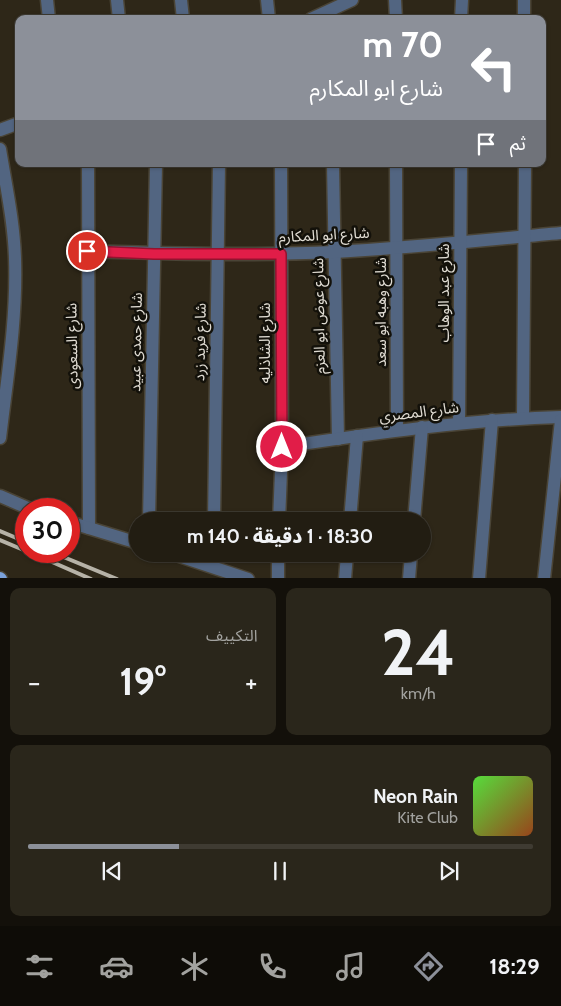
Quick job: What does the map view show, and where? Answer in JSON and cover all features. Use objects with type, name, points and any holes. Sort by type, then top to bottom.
[{"type":"street","points":[[47,0],[48,15]]},
{"type":"street","points":[[118,0],[119,15]]},
{"type":"street","points":[[181,0],[183,15]]},
{"type":"street","points":[[267,0],[269,15]]},
{"type":"street","points":[[395,0],[396,15]]},
{"type":"street","points":[[462,0],[462,15]]},
{"type":"street","points":[[524,0],[524,15]]},
{"type":"street","points":[[332,14],[347,1]]},
{"type":"street","points":[[0,130],[15,124]]},
{"type":"street","points":[[0,149],[13,232],[16,284],[0,438]]},
{"type":"street","name":"شارع السعودى","points":[[88,167],[89,528]]},
{"type":"street","name":"شارع حمدى عبيد","points":[[149,512],[156,167]]},
{"type":"street","name":"شارع فريد زرد","points":[[214,512],[218,167]]},
{"type":"street","name":"شارع الشاذليه","points":[[279,512],[282,447],[281,167]]},
{"type":"street","name":"شارع عوض ابو العزم","points":[[333,167],[338,439]]},
{"type":"street","name":"شارع وهبه ابو سعد","points":[[396,167],[397,430]]},
{"type":"street","name":"شارع عبد الوهاب","points":[[460,423],[461,167]]},
{"type":"street","points":[[523,418],[526,236],[525,167]]},
{"type":"street","name":"شارع ابو المكارم","points":[[87,251],[218,255],[334,252],[561,233]]},
{"type":"street","name":"شارع المصري","points":[[282,447],[460,423],[523,418],[561,418]]},
{"type":"street","points":[[544,578],[561,418]]},
{"type":"street","points":[[479,578],[492,420]]},
{"type":"street","points":[[415,512],[422,427]]},
{"type":"street","points":[[351,512],[357,436]]},
{"type":"street","points":[[0,496],[15,502]]},
{"type":"street","points":[[80,525],[129,540]]},
{"type":"street","points":[[217,562],[248,578]]},
{"type":"street","points":[[278,562],[278,578]]},
{"type":"street","points":[[345,578],[346,562]]},
{"type":"street","points":[[409,578],[410,562]]},
{"type":"railway","points":[[0,531],[15,537]]},
{"type":"railway","points":[[0,540],[15,546]]},
{"type":"railway","points":[[54,563],[89,578]]},
{"type":"railway","points":[[78,563],[115,578]]},
{"type":"route","points":[[87,251],[218,255],[281,254],[282,447]]}]
